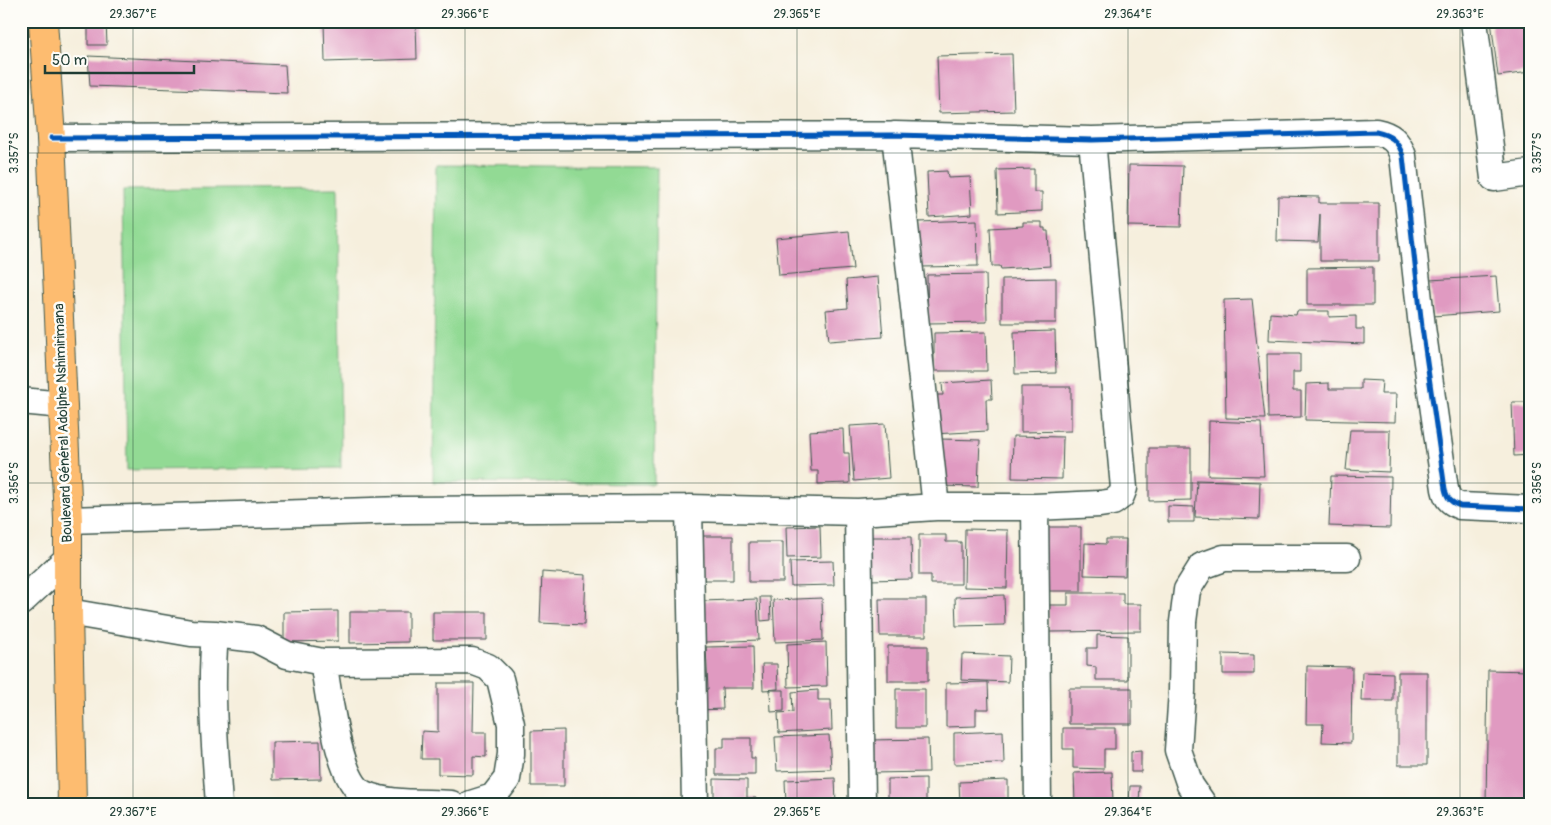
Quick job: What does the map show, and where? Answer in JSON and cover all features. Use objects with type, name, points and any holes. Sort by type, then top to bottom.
[{"type":"main road","name":"Boulevard Général Adolphe Nshimirimana","points":[[41,28],[51,138],[68,520],[67,559],[72,804]]},
{"type":"street","points":[[1474,21],[1494,178],[1530,173]]},
{"type":"street","points":[[51,138],[895,135],[1092,140],[1376,132],[1387,134],[1395,140],[1403,156],[1422,327],[1444,488],[1447,498],[1452,503],[1460,506],[1530,509]]},
{"type":"street","points":[[895,135],[936,507]]},
{"type":"street","points":[[68,520],[404,510],[689,508],[858,512],[936,507],[1035,507],[1113,502],[1121,496],[1124,488],[1092,140]]},
{"type":"street","points":[[21,401],[63,405]]},
{"type":"street","points":[[1035,507],[1038,804]]},
{"type":"street","points":[[689,508],[695,804]]},
{"type":"street","points":[[858,512],[862,804]]},
{"type":"street","points":[[1203,804],[1190,785],[1178,750],[1182,691],[1183,622],[1187,590],[1202,566],[1224,558],[1347,558]]},
{"type":"street","points":[[21,602],[67,559]]},
{"type":"street","points":[[68,612],[191,633],[256,639],[287,655],[323,662],[472,662],[488,667],[500,679],[511,724],[511,754],[507,779],[493,797],[471,804]]},
{"type":"street","points":[[215,634],[213,662],[215,757],[219,804]]},
{"type":"street","points":[[323,662],[341,757],[349,778],[362,793],[381,800],[451,804]]},
{"type":"green space","points":[[436,165],[657,167],[654,484],[433,482]]},
{"type":"green space","points":[[338,188],[341,468],[127,470],[123,190]]},
{"type":"building","points":[[88,21],[106,21],[107,45],[88,45]]},
{"type":"building","points":[[173,21],[228,21],[228,23],[173,26]]},
{"type":"building","points":[[324,21],[416,21],[417,59],[325,62]]},
{"type":"building","points":[[1491,21],[1530,21],[1530,72],[1498,76]]},
{"type":"building","points":[[1012,54],[1014,111],[939,113],[937,56]]},
{"type":"building","points":[[88,56],[285,65],[287,93],[90,86]]},
{"type":"building","points":[[1129,165],[1183,166],[1181,227],[1128,226]]},
{"type":"building","points":[[1034,169],[1034,192],[1042,192],[1042,211],[998,213],[997,170]]},
{"type":"building","points":[[947,171],[948,178],[970,177],[972,214],[929,217],[927,172]]},
{"type":"building","points":[[1278,196],[1319,197],[1319,203],[1379,203],[1379,261],[1320,261],[1320,214],[1318,242],[1277,241]]},
{"type":"building","points":[[977,220],[978,266],[920,267],[918,222]]},
{"type":"building","points":[[1023,222],[1042,222],[1042,228],[1048,231],[1050,266],[1001,269],[1000,266],[992,266],[990,228],[1023,226]]},
{"type":"building","points":[[849,231],[853,269],[779,275],[776,238]]},
{"type":"building","points":[[1373,267],[1373,305],[1307,305],[1307,268]]},
{"type":"building","points":[[986,274],[987,322],[928,323],[927,275]]},
{"type":"building","points":[[1496,276],[1499,311],[1433,316],[1430,280]]},
{"type":"building","points":[[878,277],[883,337],[829,341],[826,310],[848,308],[846,280]]},
{"type":"building","points":[[1056,278],[1056,323],[1002,323],[1002,279]]},
{"type":"building","points":[[1252,299],[1265,419],[1226,418],[1224,300]]},
{"type":"building","points":[[1297,311],[1329,311],[1329,317],[1356,316],[1356,329],[1364,329],[1364,344],[1269,340],[1270,313],[1296,315]]},
{"type":"building","points":[[1055,331],[1056,373],[1015,374],[1014,332]]},
{"type":"building","points":[[986,332],[987,371],[934,371],[934,333]]},
{"type":"building","points":[[1267,354],[1300,354],[1300,372],[1293,372],[1293,391],[1301,391],[1301,417],[1268,418]]},
{"type":"building","points":[[991,380],[992,399],[986,399],[987,431],[933,434],[931,395],[943,395],[942,383]]},
{"type":"building","points":[[1361,380],[1382,381],[1381,394],[1396,394],[1395,422],[1305,420],[1306,384],[1329,383],[1329,389],[1361,389]]},
{"type":"building","points":[[1021,387],[1071,387],[1071,431],[1021,432]]},
{"type":"building","points":[[1512,402],[1530,402],[1530,455],[1514,456]]},
{"type":"building","points":[[1209,421],[1261,423],[1264,476],[1208,475]]},
{"type":"building","points":[[885,424],[889,478],[854,481],[850,426]]},
{"type":"building","points":[[843,429],[844,453],[849,453],[850,483],[818,484],[818,471],[811,471],[809,431]]},
{"type":"building","points":[[1350,430],[1390,430],[1389,472],[1346,470]]},
{"type":"building","points":[[1013,436],[1063,437],[1062,479],[1012,478]]},
{"type":"building","points":[[940,439],[980,440],[978,487],[939,486]]},
{"type":"building","points":[[1149,448],[1191,448],[1191,500],[1149,501]]},
{"type":"building","points":[[1331,476],[1391,477],[1390,528],[1329,526]]},
{"type":"building","points":[[1197,480],[1260,482],[1259,519],[1195,517]]},
{"type":"building","points":[[1168,506],[1194,507],[1194,522],[1168,522]]},
{"type":"building","points":[[820,526],[821,557],[787,558],[786,527]]},
{"type":"building","points":[[1041,527],[1081,527],[1081,591],[1041,591]]},
{"type":"building","points":[[965,529],[1008,530],[1007,588],[964,587]]},
{"type":"building","points":[[919,535],[946,535],[946,542],[961,542],[961,584],[931,584],[931,575],[919,575]]},
{"type":"building","points":[[701,536],[733,536],[733,580],[701,580]]},
{"type":"building","points":[[868,537],[911,537],[912,579],[868,580]]},
{"type":"building","points":[[1106,539],[1126,539],[1125,576],[1084,575],[1085,543],[1106,544]]},
{"type":"building","points":[[749,542],[783,542],[783,582],[749,582]]},
{"type":"building","points":[[833,561],[834,585],[791,586],[790,562]]},
{"type":"building","points":[[542,572],[586,575],[584,625],[540,623]]},
{"type":"building","points":[[1068,593],[1123,593],[1123,604],[1141,604],[1141,631],[1049,632],[1048,605],[1068,605]]},
{"type":"building","points":[[1004,595],[1005,625],[956,626],[955,597]]},
{"type":"building","points":[[760,597],[770,597],[771,620],[761,621]]},
{"type":"building","points":[[822,598],[823,640],[775,642],[773,600]]},
{"type":"building","points":[[757,599],[759,640],[705,642],[703,601]]},
{"type":"building","points":[[879,599],[926,599],[926,636],[880,636]]},
{"type":"building","points":[[338,611],[338,641],[284,642],[284,612]]},
{"type":"building","points":[[350,612],[408,612],[408,642],[350,643]]},
{"type":"building","points":[[433,612],[487,612],[487,640],[433,640]]},
{"type":"building","points":[[1097,635],[1128,636],[1128,680],[1096,680],[1096,667],[1087,666],[1087,648],[1097,648]]},
{"type":"building","points":[[826,642],[827,686],[788,687],[787,644]]},
{"type":"building","points":[[753,646],[754,688],[722,688],[723,709],[696,710],[696,690],[708,689],[706,647]]},
{"type":"building","points":[[888,646],[928,646],[928,681],[888,681]]},
{"type":"building","points":[[962,654],[1009,656],[1008,682],[961,680]]},
{"type":"building","points":[[1223,654],[1254,655],[1254,674],[1223,674]]},
{"type":"building","points":[[762,664],[777,664],[778,689],[763,690]]},
{"type":"building","points":[[1307,666],[1352,667],[1351,743],[1322,742],[1323,724],[1306,724]]},
{"type":"building","points":[[1488,670],[1530,671],[1530,804],[1486,804]]},
{"type":"building","points":[[1362,672],[1393,673],[1393,701],[1361,701]]},
{"type":"building","points":[[1398,672],[1427,672],[1427,765],[1398,765]]},
{"type":"building","points":[[988,682],[989,709],[976,709],[976,726],[946,727],[946,683]]},
{"type":"building","points":[[438,683],[474,683],[473,732],[486,732],[486,757],[473,756],[473,775],[438,774],[438,759],[421,759],[422,731],[438,732]]},
{"type":"building","points":[[1069,688],[1132,688],[1132,724],[1069,724]]},
{"type":"building","points":[[896,689],[925,689],[925,728],[896,728]]},
{"type":"building","points":[[770,690],[784,690],[784,711],[771,712]]},
{"type":"building","points":[[818,690],[818,700],[831,700],[832,730],[779,733],[778,713],[793,712],[792,692]]},
{"type":"building","points":[[1063,728],[1115,728],[1115,749],[1104,749],[1104,769],[1073,768],[1073,749],[1063,749]]},
{"type":"building","points":[[564,730],[564,786],[531,786],[531,731]]},
{"type":"building","points":[[1003,731],[1004,763],[954,764],[954,733]]},
{"type":"building","points":[[829,735],[831,769],[777,771],[775,737]]},
{"type":"building","points":[[724,738],[751,738],[751,758],[755,758],[755,775],[716,775],[716,748],[724,748]]},
{"type":"building","points":[[928,739],[929,772],[871,773],[870,740]]},
{"type":"building","points":[[320,741],[321,779],[272,780],[272,742]]},
{"type":"building","points":[[1141,751],[1141,772],[1131,772],[1131,752]]},
{"type":"building","points":[[1112,772],[1113,804],[1075,804],[1074,773]]},
{"type":"building","points":[[835,778],[836,804],[786,804],[785,780]]},
{"type":"building","points":[[926,778],[926,804],[888,804],[888,779]]},
{"type":"building","points":[[714,779],[747,780],[747,798],[756,798],[756,804],[714,804]]},
{"type":"building","points":[[1008,780],[1008,804],[960,804],[959,782]]},
{"type":"building","points":[[1130,786],[1140,786],[1139,804],[1129,804]]},
{"type":"building","points":[[1308,801],[1364,801],[1364,804],[1308,804]]},
{"type":"cycle path","points":[[51,138],[895,135],[1092,140],[1381,133],[1390,137],[1399,146],[1403,156],[1422,327],[1447,495],[1451,501],[1460,506],[1530,509]]}]
